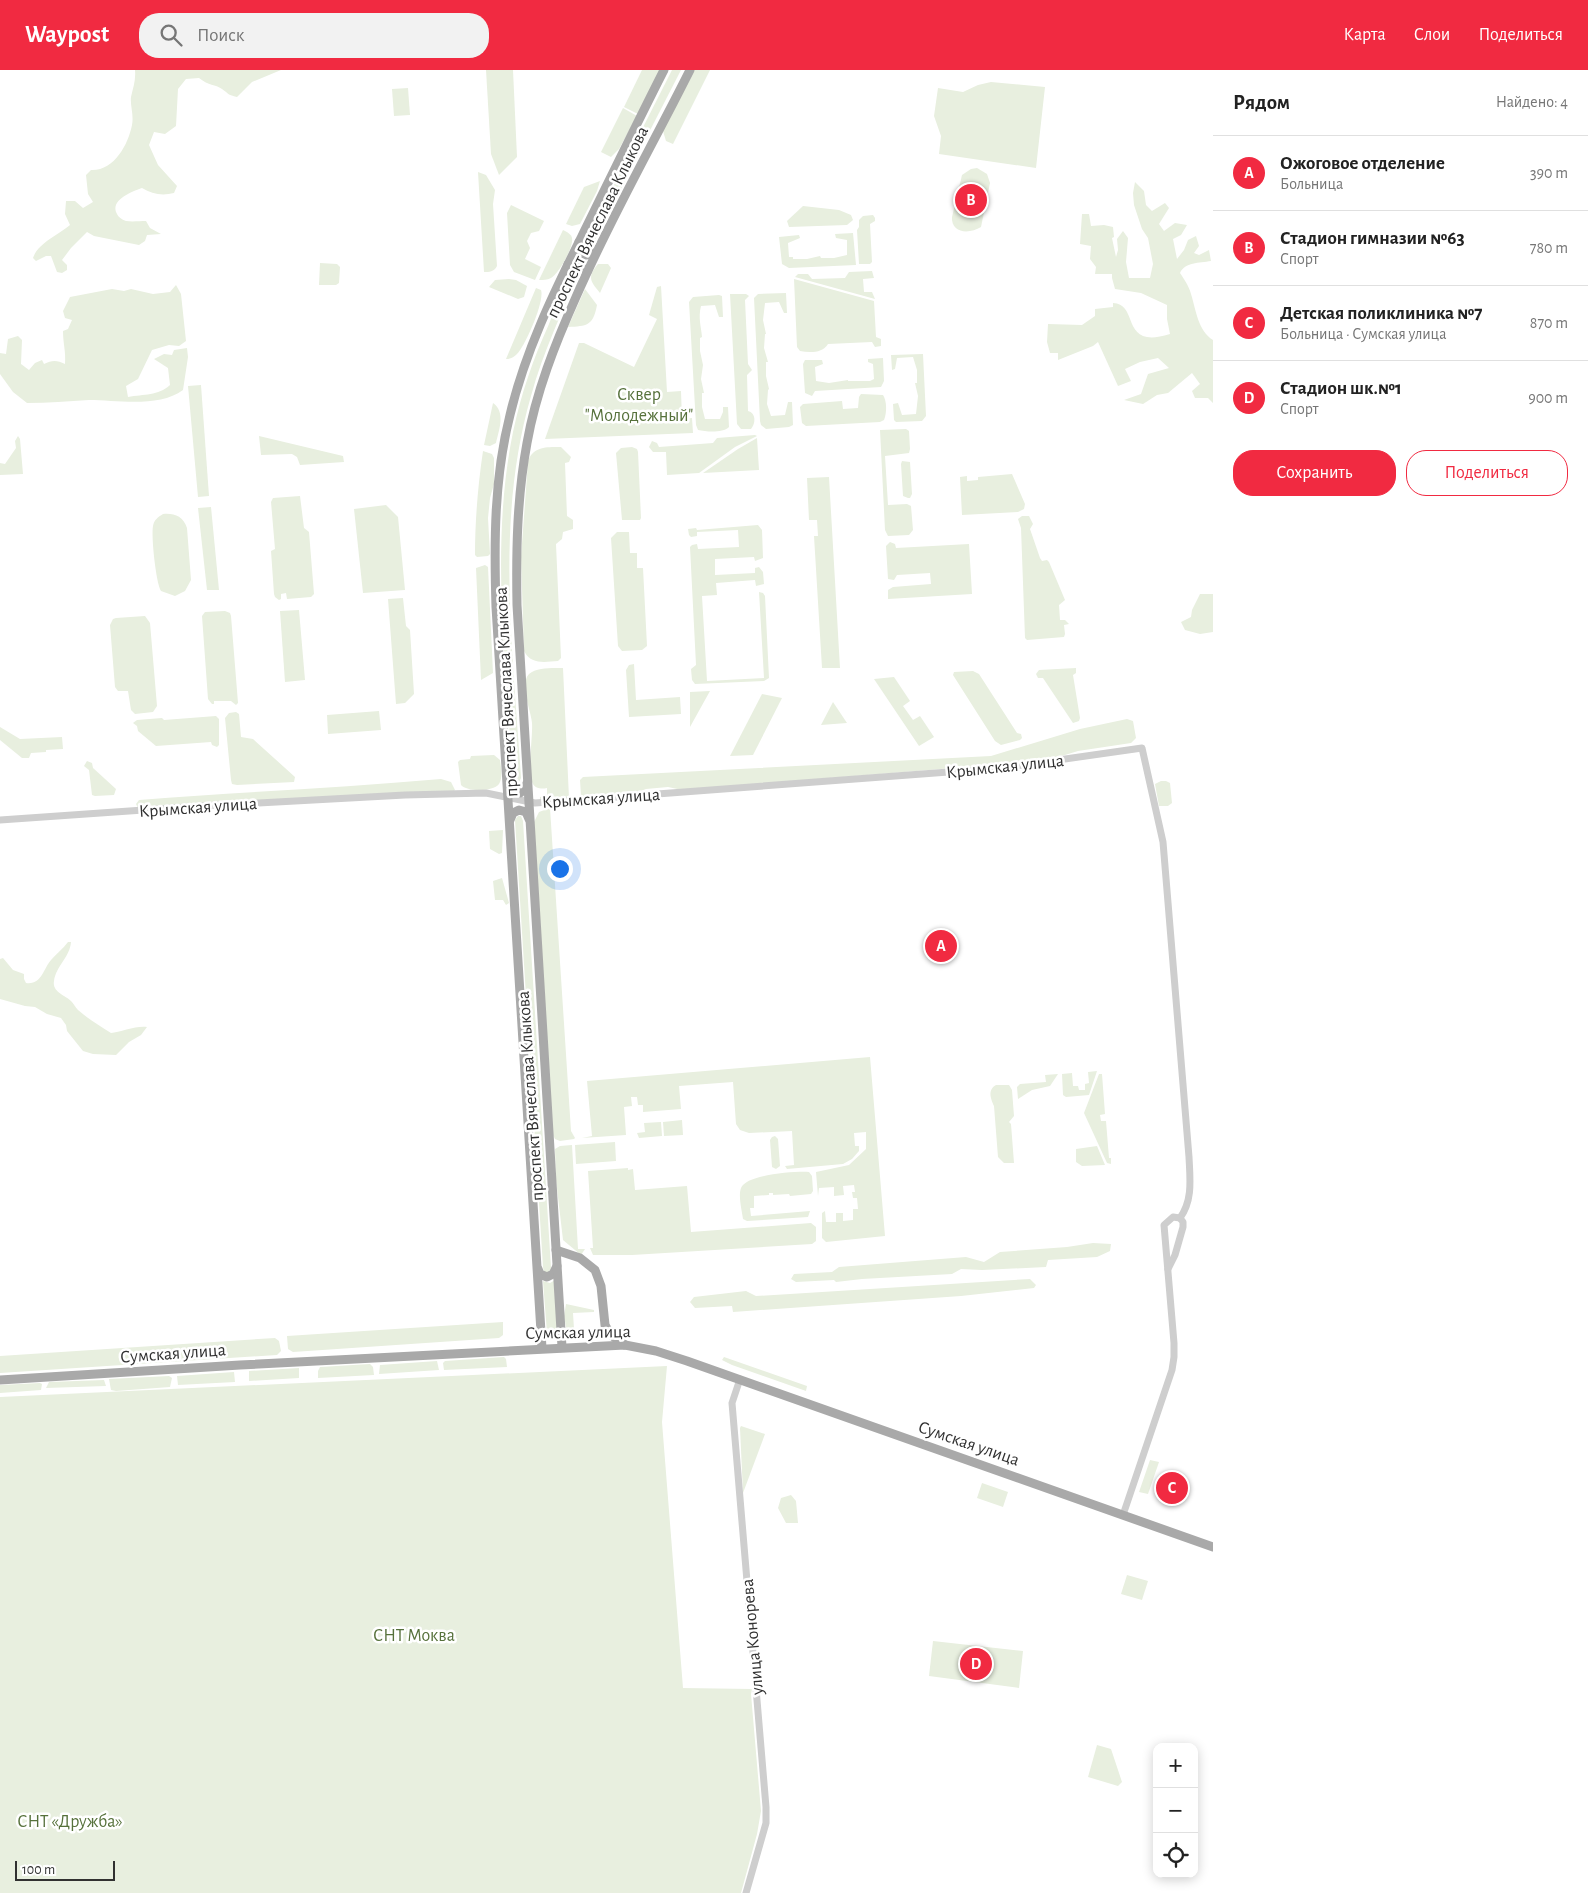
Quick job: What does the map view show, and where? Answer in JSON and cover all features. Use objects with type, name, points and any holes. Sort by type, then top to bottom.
[{"type":"main road","name":"проспект Вячеслава Клыкова","points":[[542,1348],[494,561],[496,505],[510,415],[536,333],[580,239],[664,70]]},
{"type":"main road","name":"проспект Вячеслава Клыкова","points":[[562,1347],[517,605],[517,536],[521,486],[527,442],[544,377],[560,332],[597,250],[690,70]]},
{"type":"main road","points":[[580,239],[580,249],[586,255],[593,254],[597,250]]},
{"type":"main road","points":[[568,264],[576,259],[581,260],[587,272]]},
{"type":"main road","points":[[508,784],[512,791],[520,793],[526,788],[527,783]]},
{"type":"main road","points":[[510,821],[513,813],[519,810],[526,812],[530,820]]},
{"type":"main road","points":[[556,1250],[580,1258],[595,1270],[601,1286],[605,1325],[610,1334],[625,1345]]},
{"type":"main road","points":[[537,1268],[540,1274],[547,1277],[553,1274],[557,1266]]},
{"type":"main road","name":"Сумская улица","points":[[0,1380],[542,1348],[625,1345],[656,1351],[740,1379],[1213,1546]]},
{"type":"street","name":"Крымская улица","points":[[0,820],[210,805],[405,795],[486,793],[528,802],[577,800],[961,772],[1042,763],[1142,748],[1163,842],[1189,1157],[1187,1209],[1180,1218]]},
{"type":"street","points":[[1123,1514],[1172,1370],[1174,1343],[1167,1270],[1164,1225],[1173,1217],[1180,1218],[1183,1222],[1183,1227],[1175,1255],[1167,1270]]},
{"type":"street","name":"улица Конорева","points":[[740,1379],[732,1403],[766,1807],[766,1823],[746,1893]]},
{"type":"green space","points":[[135,70],[281,70],[252,82],[237,97],[199,78],[186,79],[178,89],[176,126],[165,134],[154,132],[149,145],[158,165],[177,186],[174,193],[157,194],[142,188],[133,191],[119,200],[115,209],[123,220],[146,221],[150,228],[161,234],[147,235],[145,241],[139,245],[94,236],[87,232],[62,260],[67,265],[67,270],[62,273],[57,272],[51,256],[46,256],[36,261],[33,258],[39,248],[70,225],[65,214],[66,201],[75,201],[83,208],[93,202],[88,194],[86,175],[91,170],[107,166],[119,155],[127,141],[133,118],[131,97],[135,81]]},
{"type":"green space","points":[[486,70],[513,70],[517,157],[499,175],[491,154]]},
{"type":"green space","points":[[642,70],[660,70],[638,114],[624,107]]},
{"type":"green space","points":[[672,70],[681,70],[640,150],[633,147]]},
{"type":"green space","points":[[693,70],[710,70],[673,144],[666,141],[663,131]]},
{"type":"green space","points":[[991,82],[1045,87],[1036,168],[939,154],[941,136],[934,116],[938,88],[963,92],[978,85]]},
{"type":"green space","points":[[408,88],[410,115],[394,116],[392,89]]},
{"type":"green space","points":[[623,108],[637,116],[619,149],[611,157],[601,152]]},
{"type":"green space","points":[[631,151],[638,155],[593,244],[591,247],[587,247],[585,243]]},
{"type":"green space","points":[[977,168],[987,174],[990,183],[981,227],[972,231],[962,231],[955,227],[952,217],[962,175],[971,169]]},
{"type":"green space","points":[[478,172],[486,175],[495,190],[493,204],[497,266],[493,271],[488,272],[484,272]]},
{"type":"green space","points":[[600,181],[580,224],[572,226],[566,224],[584,187]]},
{"type":"green space","points":[[1135,182],[1144,191],[1146,205],[1152,211],[1165,203],[1169,208],[1159,224],[1164,231],[1175,223],[1187,225],[1181,235],[1173,239],[1177,259],[1184,250],[1188,240],[1196,236],[1199,246],[1194,253],[1199,255],[1209,250],[1211,261],[1189,265],[1182,269],[1180,273],[1189,288],[1201,326],[1213,340],[1213,403],[1208,398],[1195,398],[1192,391],[1200,384],[1192,373],[1168,393],[1157,395],[1143,404],[1124,400],[1141,394],[1148,374],[1169,368],[1158,358],[1140,362],[1125,369],[1131,381],[1118,386],[1098,342],[1093,346],[1058,360],[1058,353],[1050,353],[1047,342],[1048,324],[1082,325],[1095,316],[1095,309],[1113,307],[1113,303],[1121,305],[1132,325],[1143,336],[1154,337],[1170,334],[1167,305],[1141,293],[1115,289],[1112,274],[1095,274],[1096,267],[1090,259],[1091,246],[1080,244],[1082,214],[1089,214],[1091,226],[1104,225],[1113,227],[1114,237],[1112,238],[1116,257],[1118,250],[1117,239],[1123,231],[1128,238],[1126,262],[1129,278],[1150,278],[1153,264],[1148,238],[1142,229],[1134,205],[1133,193]]},
{"type":"green space","points":[[511,205],[544,221],[539,231],[531,233],[527,241],[530,248],[525,259],[541,267],[535,280],[514,272],[510,265],[507,213]]},
{"type":"green space","points":[[803,206],[839,210],[851,215],[853,220],[847,225],[789,227],[787,221]]},
{"type":"green space","points":[[873,215],[875,221],[870,224],[872,262],[870,264],[859,264],[857,230],[859,220],[863,216]]},
{"type":"green space","points":[[563,230],[570,234],[572,242],[562,266],[551,278],[539,280]]},
{"type":"green space","points":[[853,233],[856,265],[789,268],[782,264],[779,237],[799,235],[800,238],[788,243],[789,257],[793,257],[793,259],[807,259],[820,256],[821,258],[834,258],[847,255],[847,240],[836,238],[835,234]]},
{"type":"green space","points":[[320,263],[337,264],[340,267],[339,283],[336,285],[319,285]]},
{"type":"green space","points":[[598,264],[608,264],[611,268],[600,293],[591,279],[592,272]]},
{"type":"green space","points":[[576,265],[581,268],[547,347],[531,396],[520,443],[513,490],[510,538],[511,634],[521,778],[516,783],[513,780],[502,605],[502,518],[506,474],[513,432],[528,377],[564,285]]},
{"type":"green space","points":[[872,271],[874,278],[863,279],[864,292],[872,292],[875,299],[795,277],[798,274],[808,274],[812,279],[845,278],[849,272]]},
{"type":"green space","points":[[794,279],[874,301],[876,337],[881,339],[881,346],[875,347],[872,342],[828,344],[816,352],[800,351],[797,347]]},
{"type":"green space","points":[[495,280],[516,280],[527,286],[524,297],[518,299],[489,287]]},
{"type":"green space","points":[[176,285],[181,294],[186,341],[179,346],[169,345],[152,350],[138,379],[126,386],[128,397],[156,393],[165,389],[170,385],[168,368],[154,359],[164,354],[172,355],[174,350],[187,348],[188,357],[183,390],[173,396],[138,402],[89,400],[27,403],[13,392],[0,374],[0,353],[6,354],[8,339],[18,336],[22,340],[21,364],[29,370],[35,363],[42,360],[44,364],[54,361],[65,364],[63,331],[68,329],[72,320],[65,318],[63,311],[70,297],[112,289],[124,291],[131,289],[153,294],[170,292]]},
{"type":"green space","name":"Сквер \"Молодежный\"","points":[[661,286],[667,392],[681,391],[682,419],[692,418],[693,433],[545,439],[579,343],[584,343],[634,367],[657,319],[649,315],[657,287]]},
{"type":"green space","points":[[536,288],[541,290],[541,296],[534,323],[517,354],[512,358],[506,359]]},
{"type":"green space","points":[[585,289],[597,305],[593,317],[588,324],[568,327]]},
{"type":"green space","points":[[786,293],[787,313],[784,313],[779,302],[765,303],[763,320],[766,334],[764,348],[768,362],[766,362],[766,376],[769,389],[767,404],[771,416],[785,415],[788,402],[792,402],[793,425],[766,429],[761,425],[760,421],[754,298],[758,294]]},
{"type":"green space","points":[[730,294],[746,294],[749,296],[745,300],[748,364],[752,370],[747,375],[748,411],[753,414],[754,418],[754,424],[751,429],[741,429],[737,424]]},
{"type":"green space","points":[[722,296],[723,317],[719,317],[715,305],[701,306],[700,310],[702,337],[700,338],[700,351],[703,365],[701,379],[704,393],[702,393],[702,407],[705,419],[720,419],[723,407],[728,407],[729,427],[719,431],[698,430],[696,425],[689,302],[693,297]]},
{"type":"green space","points":[[923,354],[926,416],[922,421],[896,422],[894,420],[893,404],[898,403],[902,415],[916,414],[918,396],[915,383],[917,383],[917,370],[913,357],[897,358],[895,369],[892,370],[891,355]]},
{"type":"green space","points":[[883,358],[884,381],[881,387],[815,391],[812,396],[805,393],[803,364],[805,360],[822,360],[823,364],[815,367],[816,381],[829,383],[848,380],[870,381],[874,379],[873,364],[868,362],[868,359]]},
{"type":"green space","points":[[201,385],[209,496],[198,497],[188,386]]},
{"type":"green space","points":[[861,394],[883,395],[886,407],[884,420],[880,422],[806,426],[802,423],[800,407],[803,404],[842,401],[843,409],[858,408]]},
{"type":"green space","points":[[493,403],[499,411],[501,422],[496,443],[490,446],[484,445]]},
{"type":"green space","points":[[906,429],[909,431],[909,453],[885,456],[888,505],[907,504],[911,506],[913,530],[909,535],[888,536],[885,530],[880,430]]},
{"type":"green space","points":[[18,436],[20,439],[23,474],[0,475],[0,463],[5,464],[16,448],[15,441]]},
{"type":"green space","points":[[259,436],[343,456],[344,462],[300,465],[297,457],[292,454],[261,455]]},
{"type":"green space","points":[[757,436],[735,447],[699,473],[667,475],[666,452],[653,452],[649,447],[652,441],[657,443],[659,447],[713,443],[717,438]]},
{"type":"green space","points":[[757,438],[759,470],[703,473],[738,449]]},
{"type":"green space","points":[[561,447],[571,457],[569,462],[565,463],[567,516],[573,520],[573,529],[563,532],[562,539],[556,544],[561,658],[558,661],[539,662],[530,659],[524,651],[521,557],[528,462],[533,453],[541,448]]},
{"type":"green space","points":[[632,447],[637,449],[638,452],[641,518],[640,520],[622,520],[616,453],[621,448]]},
{"type":"green space","points":[[483,451],[492,454],[494,458],[494,484],[490,498],[488,518],[490,554],[477,557],[475,555],[476,516]]},
{"type":"green space","points":[[902,461],[910,462],[912,494],[910,498],[903,496]]},
{"type":"green space","points":[[1012,474],[1025,504],[1024,509],[1018,512],[962,515],[960,477],[967,476],[967,481],[978,480],[978,477]]},
{"type":"green space","points":[[829,477],[840,668],[822,668],[814,536],[818,536],[817,520],[809,520],[807,478]]},
{"type":"green space","points":[[300,496],[304,528],[309,532],[314,594],[311,597],[287,599],[286,593],[281,594],[281,599],[279,600],[274,594],[271,551],[275,549],[271,502],[273,498]]},
{"type":"green space","points":[[386,505],[398,517],[405,590],[363,593],[354,509]]},
{"type":"green space","points":[[211,507],[219,590],[207,590],[198,508]]},
{"type":"green space","points":[[163,514],[178,516],[187,528],[191,580],[185,591],[175,596],[161,591],[156,570],[153,526],[156,519]]},
{"type":"green space","points":[[1022,516],[1029,516],[1033,524],[1030,529],[1040,558],[1042,561],[1047,560],[1049,562],[1065,600],[1059,605],[1060,620],[1065,620],[1069,624],[1064,625],[1064,637],[1027,640],[1025,638],[1021,528],[1018,519]]},
{"type":"green space","points":[[758,525],[762,530],[763,558],[755,561],[754,557],[715,559],[715,575],[755,573],[755,568],[759,567],[763,572],[764,584],[756,586],[755,580],[716,583],[717,595],[702,596],[707,681],[764,678],[759,592],[765,596],[769,678],[764,681],[695,684],[692,680],[691,669],[696,665],[690,547],[697,544],[698,549],[739,547],[738,530],[697,532],[697,536],[691,537],[688,529],[696,528],[697,530]]},
{"type":"green space","points":[[617,532],[629,532],[630,553],[637,553],[637,568],[643,568],[647,646],[642,650],[622,651],[618,646],[611,538]]},
{"type":"green space","points":[[890,542],[895,544],[896,548],[969,544],[972,594],[888,599],[888,590],[893,587],[931,584],[930,573],[897,575],[894,580],[888,579],[886,546]]},
{"type":"green space","points":[[485,565],[488,567],[493,673],[481,680],[476,568]]},
{"type":"green space","points":[[1200,594],[1213,594],[1213,632],[1200,634],[1185,630],[1181,622],[1191,617],[1192,610]]},
{"type":"green space","points":[[403,598],[406,626],[410,630],[414,694],[405,703],[396,704],[388,599]]},
{"type":"green space","points":[[299,610],[305,680],[285,682],[280,611]]},
{"type":"green space","points":[[225,611],[230,613],[231,616],[238,703],[236,705],[231,701],[214,701],[214,704],[212,704],[208,699],[202,616],[205,612]]},
{"type":"green space","points":[[145,616],[150,623],[157,706],[153,712],[135,714],[131,710],[128,691],[118,691],[115,687],[110,625],[113,619],[116,618]]},
{"type":"green space","points":[[634,664],[636,700],[680,697],[681,714],[629,717],[626,670],[629,665]]},
{"type":"green space","points":[[563,668],[569,798],[540,801],[540,797],[547,795],[547,788],[536,787],[531,779],[532,723],[525,684],[529,674],[536,670]]},
{"type":"green space","points":[[1076,668],[1076,673],[1073,675],[1080,718],[1079,721],[1073,723],[1043,678],[1038,678],[1036,674],[1039,670]]},
{"type":"green space","points":[[973,671],[979,674],[1017,733],[1021,734],[1022,738],[1020,740],[1001,745],[995,741],[953,675],[954,672]]},
{"type":"green space","points":[[894,677],[910,701],[903,706],[913,720],[920,716],[934,737],[919,746],[874,679]]},
{"type":"green space","points":[[710,691],[690,727],[690,692]]},
{"type":"green space","points":[[762,694],[782,698],[753,755],[730,756]]},
{"type":"green space","points":[[833,702],[847,723],[821,725]]},
{"type":"green space","points":[[379,711],[381,730],[328,734],[327,715]]},
{"type":"green space","points":[[236,712],[239,714],[241,737],[253,739],[295,777],[294,782],[232,784],[225,718],[229,713]]},
{"type":"green space","points":[[216,716],[219,719],[219,745],[217,747],[212,745],[211,742],[156,746],[138,731],[137,726],[133,723],[137,720]]},
{"type":"green space","points":[[1127,719],[1133,721],[1136,738],[1131,743],[1078,751],[1027,762],[682,790],[668,787],[646,789],[633,794],[581,796],[580,780],[583,777],[991,756],[1080,729]]},
{"type":"green space","points":[[0,727],[20,739],[62,737],[63,749],[31,753],[29,758],[22,758],[0,740]]},
{"type":"green space","points":[[494,755],[500,760],[501,769],[500,782],[496,787],[480,790],[469,789],[461,785],[458,762],[460,760],[470,759],[471,756]]},
{"type":"green space","points":[[87,761],[92,763],[93,768],[116,789],[114,795],[92,795],[89,770],[84,766]]},
{"type":"green space","points":[[441,779],[451,782],[455,790],[453,792],[138,808],[136,804],[139,800]]},
{"type":"green space","points":[[1161,781],[1170,783],[1172,803],[1168,806],[1159,806],[1155,784]]},
{"type":"green space","points":[[550,808],[571,1131],[575,1138],[560,1141],[555,1139],[553,1135],[534,822],[539,812]]},
{"type":"green space","points":[[518,816],[521,816],[523,821],[551,1268],[548,1273],[544,1272],[543,1267],[515,820]]},
{"type":"green space","points":[[503,830],[502,853],[499,854],[490,849],[489,831]]},
{"type":"green space","points":[[502,878],[509,903],[506,905],[503,900],[495,900],[493,881]]},
{"type":"green space","points":[[68,942],[71,942],[70,947],[55,976],[54,985],[57,991],[71,1001],[82,1013],[111,1033],[147,1027],[141,1035],[129,1042],[116,1055],[93,1054],[83,1051],[67,1031],[66,1025],[61,1018],[47,1014],[35,1007],[0,999],[0,959],[3,958],[13,970],[24,974],[26,983],[36,982],[42,976],[51,960]]},
{"type":"green space","points":[[870,1057],[885,1236],[826,1242],[822,1238],[822,1213],[825,1211],[826,1222],[836,1222],[836,1213],[843,1213],[843,1221],[853,1220],[853,1209],[858,1209],[857,1198],[853,1198],[852,1192],[855,1192],[854,1185],[843,1186],[844,1195],[834,1196],[834,1187],[819,1188],[818,1196],[816,1172],[849,1165],[866,1149],[866,1132],[854,1133],[855,1146],[859,1146],[859,1151],[852,1159],[843,1164],[787,1169],[785,1166],[794,1165],[792,1131],[749,1133],[740,1130],[736,1124],[733,1082],[679,1086],[681,1109],[643,1112],[643,1105],[638,1105],[637,1097],[631,1097],[632,1106],[624,1107],[626,1135],[582,1138],[592,1136],[587,1081]]},
{"type":"green space","points":[[1097,1071],[1089,1095],[1066,1097],[1063,1095],[1062,1074],[1072,1073],[1073,1086],[1078,1086],[1079,1090],[1085,1090],[1085,1084],[1089,1083],[1088,1072]]},
{"type":"green space","points":[[1058,1074],[1050,1086],[1032,1090],[1018,1099],[1017,1087],[1020,1084],[1046,1082],[1045,1075]]},
{"type":"green space","points":[[1099,1074],[1102,1074],[1105,1114],[1100,1115],[1101,1121],[1106,1121],[1111,1164],[1107,1163],[1084,1113]]},
{"type":"green space","points":[[996,1085],[1009,1085],[1012,1090],[1014,1116],[1009,1122],[1011,1124],[1014,1163],[1004,1163],[998,1157],[994,1106],[990,1095],[991,1089]]},
{"type":"green space","points":[[682,1120],[683,1135],[664,1136],[663,1122]]},
{"type":"green space","points":[[661,1122],[662,1136],[639,1138],[637,1133],[645,1132],[644,1123]]},
{"type":"green space","points":[[775,1136],[778,1139],[780,1166],[776,1169],[772,1167],[770,1140]]},
{"type":"green space","points":[[615,1142],[616,1161],[576,1164],[575,1145]]},
{"type":"green space","points":[[572,1145],[578,1249],[585,1249],[581,1255],[563,1240],[556,1180],[555,1149],[560,1146]]},
{"type":"green space","points":[[1097,1146],[1105,1165],[1082,1166],[1076,1162],[1076,1149]]},
{"type":"green space","points":[[628,1168],[628,1170],[633,1169],[635,1190],[687,1186],[691,1232],[811,1223],[816,1227],[816,1241],[812,1244],[632,1255],[593,1255],[590,1248],[593,1248],[588,1171]]},
{"type":"green space","points":[[809,1172],[812,1176],[813,1191],[811,1194],[790,1196],[789,1194],[773,1195],[773,1193],[769,1193],[769,1195],[754,1196],[754,1208],[750,1208],[751,1216],[810,1211],[808,1217],[747,1221],[743,1219],[740,1195],[741,1188],[745,1183],[752,1179],[772,1174]]},
{"type":"green space","points":[[1093,1243],[1111,1244],[1110,1251],[1097,1257],[1048,1260],[1046,1267],[961,1269],[952,1274],[836,1282],[834,1280],[796,1282],[791,1279],[794,1274],[832,1272],[839,1267],[966,1257],[984,1262],[1000,1252]]},
{"type":"green space","points":[[1030,1279],[1036,1285],[1034,1288],[961,1296],[733,1312],[732,1306],[695,1308],[690,1302],[694,1297],[746,1291],[756,1296]]},
{"type":"green space","points":[[555,1280],[558,1334],[552,1339],[549,1338],[547,1333],[543,1281],[550,1283]]},
{"type":"green space","points":[[566,1304],[594,1310],[594,1312],[573,1313],[574,1329],[578,1331],[577,1336],[572,1337],[567,1332],[564,1316]]},
{"type":"green space","points":[[503,1322],[503,1335],[499,1338],[293,1352],[288,1349],[287,1336]]},
{"type":"green space","points":[[275,1338],[279,1341],[281,1351],[277,1355],[0,1373],[0,1356]]},
{"type":"green space","points":[[504,1357],[507,1367],[444,1370],[443,1363],[445,1361]]},
{"type":"green space","points":[[724,1357],[807,1386],[806,1391],[732,1365],[722,1360]]},
{"type":"green space","points":[[437,1361],[439,1370],[379,1374],[380,1365]]},
{"type":"green space","points":[[370,1364],[373,1367],[374,1375],[318,1378],[320,1367]]},
{"type":"green space","name":"СНТ Моква","points":[[667,1366],[662,1422],[683,1688],[752,1689],[761,1811],[757,1834],[741,1893],[0,1893],[0,1397]]},
{"type":"green space","points":[[299,1368],[299,1378],[249,1381],[249,1371]]},
{"type":"green space","points":[[234,1372],[235,1382],[178,1385],[177,1376]]},
{"type":"green space","points":[[169,1376],[172,1378],[170,1387],[116,1391],[111,1390],[109,1379]]},
{"type":"green space","points":[[104,1380],[106,1386],[46,1388],[49,1382]]},
{"type":"green space","points":[[42,1384],[41,1390],[0,1393],[0,1385]]},
{"type":"green space","points":[[741,1426],[765,1434],[743,1493],[740,1428]]},
{"type":"green space","points":[[1150,1460],[1159,1462],[1148,1494],[1139,1492]]},
{"type":"green space","points":[[982,1483],[1008,1492],[1003,1507],[977,1498]]},
{"type":"green space","points":[[791,1495],[796,1501],[798,1523],[786,1523],[778,1508],[781,1498]]},
{"type":"green space","points":[[1127,1575],[1148,1581],[1142,1600],[1121,1594]]},
{"type":"green space","points":[[933,1641],[1023,1651],[1019,1688],[929,1676]]},
{"type":"green space","points":[[1097,1745],[1111,1749],[1122,1782],[1118,1786],[1088,1777]]},
{"type":"place","name":"Стадион гимназии №63","points":[[971,200]]},
{"type":"place","name":"Ожоговое отделение","points":[[941,946]]},
{"type":"place","name":"Детская поликлиника №7","points":[[1172,1488]]},
{"type":"place","name":"Стадион шк.№1","points":[[976,1664]]},
{"type":"park label","name":"СНТ «Дружба»","points":[[70,1821]]}]
